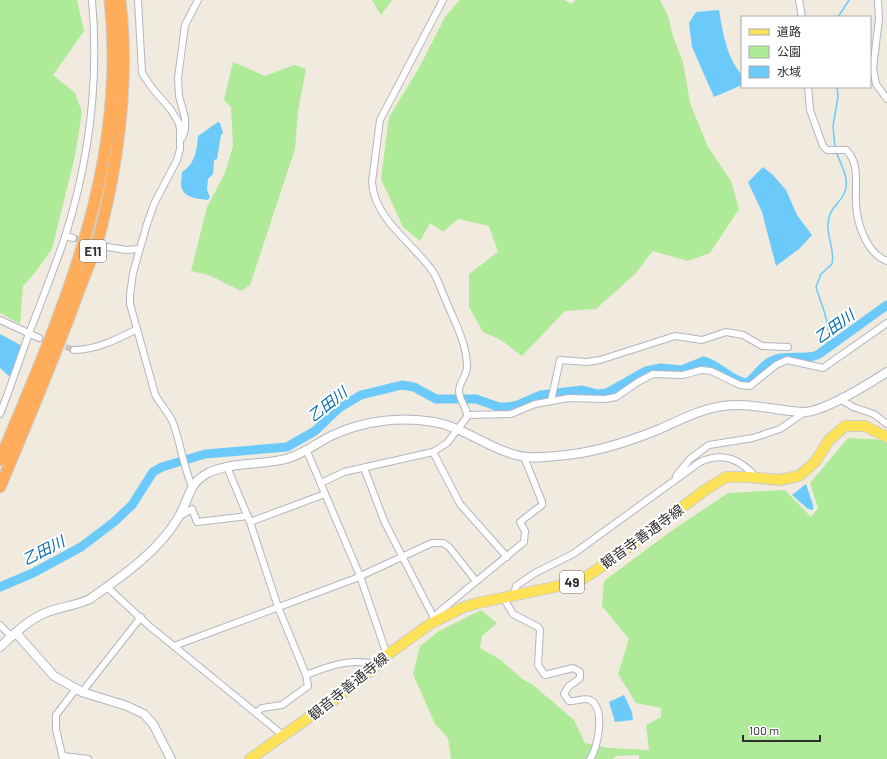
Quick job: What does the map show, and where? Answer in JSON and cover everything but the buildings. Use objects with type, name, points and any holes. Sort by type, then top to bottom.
[{"type":"highway","name":"E11","points":[[0,460],[53,332],[76,267],[100,181],[107,148],[114,81],[114,49],[110,0]]},
{"type":"highway","name":"E11","points":[[0,487],[63,335],[102,226],[117,151],[122,114],[124,49],[120,0]]},
{"type":"main road","name":"観音寺善通寺線","points":[[250,759],[335,699],[387,655],[435,619],[464,607],[503,597],[564,585],[584,578],[610,562],[705,490],[726,477],[780,480],[799,476],[815,462],[829,440],[845,426],[865,426],[887,437]]},
{"type":"street","points":[[0,414],[22,358],[65,236],[82,170],[92,111],[95,51],[92,0]]},
{"type":"street","points":[[138,0],[142,73],[173,114],[178,123],[180,142]]},
{"type":"street","points":[[192,486],[186,474],[170,416],[160,405],[155,394],[130,304],[130,295],[139,249],[154,204],[177,160],[180,142],[185,130],[185,118],[179,96],[178,78],[185,25],[198,0]]},
{"type":"street","points":[[443,0],[380,120],[372,188],[377,204],[382,212],[432,270],[455,318],[462,337],[467,365],[466,373],[459,390],[460,399],[468,415]]},
{"type":"street","points":[[799,0],[802,16]]},
{"type":"street","points":[[878,0],[879,19],[873,68],[876,84],[887,99]]},
{"type":"street","points":[[808,88],[810,110],[822,146],[827,150],[846,150],[855,163],[858,217],[867,243],[874,254],[887,261]]},
{"type":"street","points":[[65,236],[73,238]]},
{"type":"street","points":[[108,247],[126,250],[139,249]]},
{"type":"street","points":[[0,320],[39,338]]},
{"type":"street","points":[[468,415],[511,414],[551,401],[576,397],[604,399],[616,397],[653,374],[683,375],[701,370],[711,372],[740,385],[750,386],[776,365],[787,360],[824,368],[887,323]]},
{"type":"street","points":[[74,350],[89,349],[121,338],[137,329]]},
{"type":"street","points":[[551,401],[560,360],[587,362],[600,360],[675,336],[702,340],[726,332],[743,335],[762,346],[788,347]]},
{"type":"street","points":[[670,483],[690,459],[709,445],[753,438],[780,429],[805,412],[859,390],[887,372]]},
{"type":"street","points":[[840,399],[853,407],[874,414],[887,424]]},
{"type":"street","points":[[0,648],[14,635],[46,612],[78,605],[107,587],[151,552],[168,533],[180,516],[192,486],[196,480],[227,467],[266,463],[290,458],[333,435],[368,423],[413,420],[434,422],[457,430],[496,449],[524,457],[560,456],[594,450],[630,440],[718,406],[742,404],[805,412]]},
{"type":"street","points":[[321,483],[344,472],[433,452],[447,443],[468,415]]},
{"type":"street","points":[[306,449],[360,576],[387,655]]},
{"type":"street","points":[[433,452],[460,504],[507,557]]},
{"type":"street","points":[[364,468],[374,498],[435,619],[476,581],[524,542],[525,531],[520,521],[542,505],[542,502],[524,457]]},
{"type":"street","points":[[514,595],[516,586],[573,554],[700,462],[714,457],[736,461],[746,466],[757,478]]},
{"type":"street","points":[[227,467],[249,519],[278,607],[306,675],[308,686],[282,705],[262,708],[257,712]]},
{"type":"street","points":[[180,516],[192,509],[197,522],[249,519],[325,494]]},
{"type":"street","points":[[174,646],[360,576],[432,543],[444,543],[449,547],[476,581]]},
{"type":"street","points":[[107,587],[174,646],[257,712],[284,736]]},
{"type":"street","points":[[503,597],[513,614],[538,627],[540,630],[538,666],[545,675],[573,668],[580,672],[580,678],[568,687],[564,694],[568,701],[591,700],[597,709],[599,727],[596,745],[590,759]]},
{"type":"street","points":[[88,759],[63,757],[56,729],[56,716],[141,617]]},
{"type":"street","points":[[0,625],[14,635],[54,676],[79,691],[127,706],[144,714],[152,724],[170,759]]},
{"type":"street","points":[[306,675],[329,666],[346,662],[367,662],[377,665]]},
{"type":"green space","points":[[0,0],[77,0],[84,31],[53,75],[75,93],[82,112],[75,156],[52,249],[34,274],[23,286],[20,324],[0,313]]},
{"type":"green space","points":[[372,0],[392,0],[381,15]]},
{"type":"green space","points":[[460,0],[564,0],[572,4],[575,0],[660,0],[668,16],[673,36],[683,62],[690,103],[708,147],[731,181],[739,209],[710,253],[688,261],[653,251],[635,274],[596,309],[565,311],[522,356],[501,340],[483,332],[469,307],[469,274],[498,252],[489,226],[458,219],[443,232],[430,223],[420,241],[403,227],[381,179],[389,117],[419,68],[445,17]]},
{"type":"green space","points":[[233,62],[265,76],[294,65],[306,69],[298,111],[295,149],[250,285],[241,291],[209,275],[191,271],[207,207],[225,173],[233,146],[231,107],[224,100]]},
{"type":"green space","points":[[848,438],[887,440],[887,759],[639,759],[639,755],[616,756],[613,759],[451,759],[448,738],[435,724],[413,674],[420,646],[439,631],[481,610],[497,623],[482,636],[480,648],[501,660],[522,679],[533,685],[574,720],[585,743],[609,748],[649,750],[646,725],[661,717],[661,708],[636,703],[618,674],[629,639],[602,606],[604,581],[674,529],[728,493],[785,490],[811,517],[818,508],[810,483]]},
{"type":"water","points":[[719,10],[726,44],[732,60],[741,74],[741,85],[714,97],[692,47],[689,23],[696,12]]},
{"type":"water","points":[[218,122],[220,123],[223,133],[221,135],[217,159],[214,160],[213,174],[208,179],[207,190],[210,197],[208,200],[192,197],[184,193],[182,189],[182,172],[193,161],[198,136]]},
{"type":"water","points":[[763,167],[773,175],[786,190],[797,215],[812,235],[799,249],[776,266],[762,212],[748,182]]},
{"type":"water","points":[[0,334],[22,346],[12,373],[9,376],[0,368]]},
{"type":"water","points":[[806,484],[813,505],[813,510],[808,509],[792,495]]},
{"type":"water","points":[[624,695],[632,712],[633,720],[615,722],[609,702]]},
{"type":"waterway","points":[[839,16],[849,0]]},
{"type":"waterway","points":[[835,148],[833,126],[838,97],[837,88]]},
{"type":"waterway","points":[[822,352],[826,345],[828,328],[816,287],[821,274],[832,264],[833,259],[828,229],[828,219],[831,211],[842,198],[846,189],[846,178],[836,152]]},
{"type":"waterway","name":"乙田川","points":[[0,587],[33,573],[81,547],[114,522],[132,505],[153,472],[162,467],[205,454],[287,447],[315,431],[339,408],[361,395],[402,385],[414,387],[436,399],[476,399],[499,407],[508,407],[518,405],[541,395],[582,390],[598,394],[607,393],[646,371],[661,368],[682,370],[704,361],[710,363],[737,380],[747,383],[771,361],[787,357],[810,357],[819,354],[887,305]]},
{"type":"tunnel","points":[[73,238],[108,247]]},
{"type":"tunnel","points":[[57,344],[74,350]]}]
